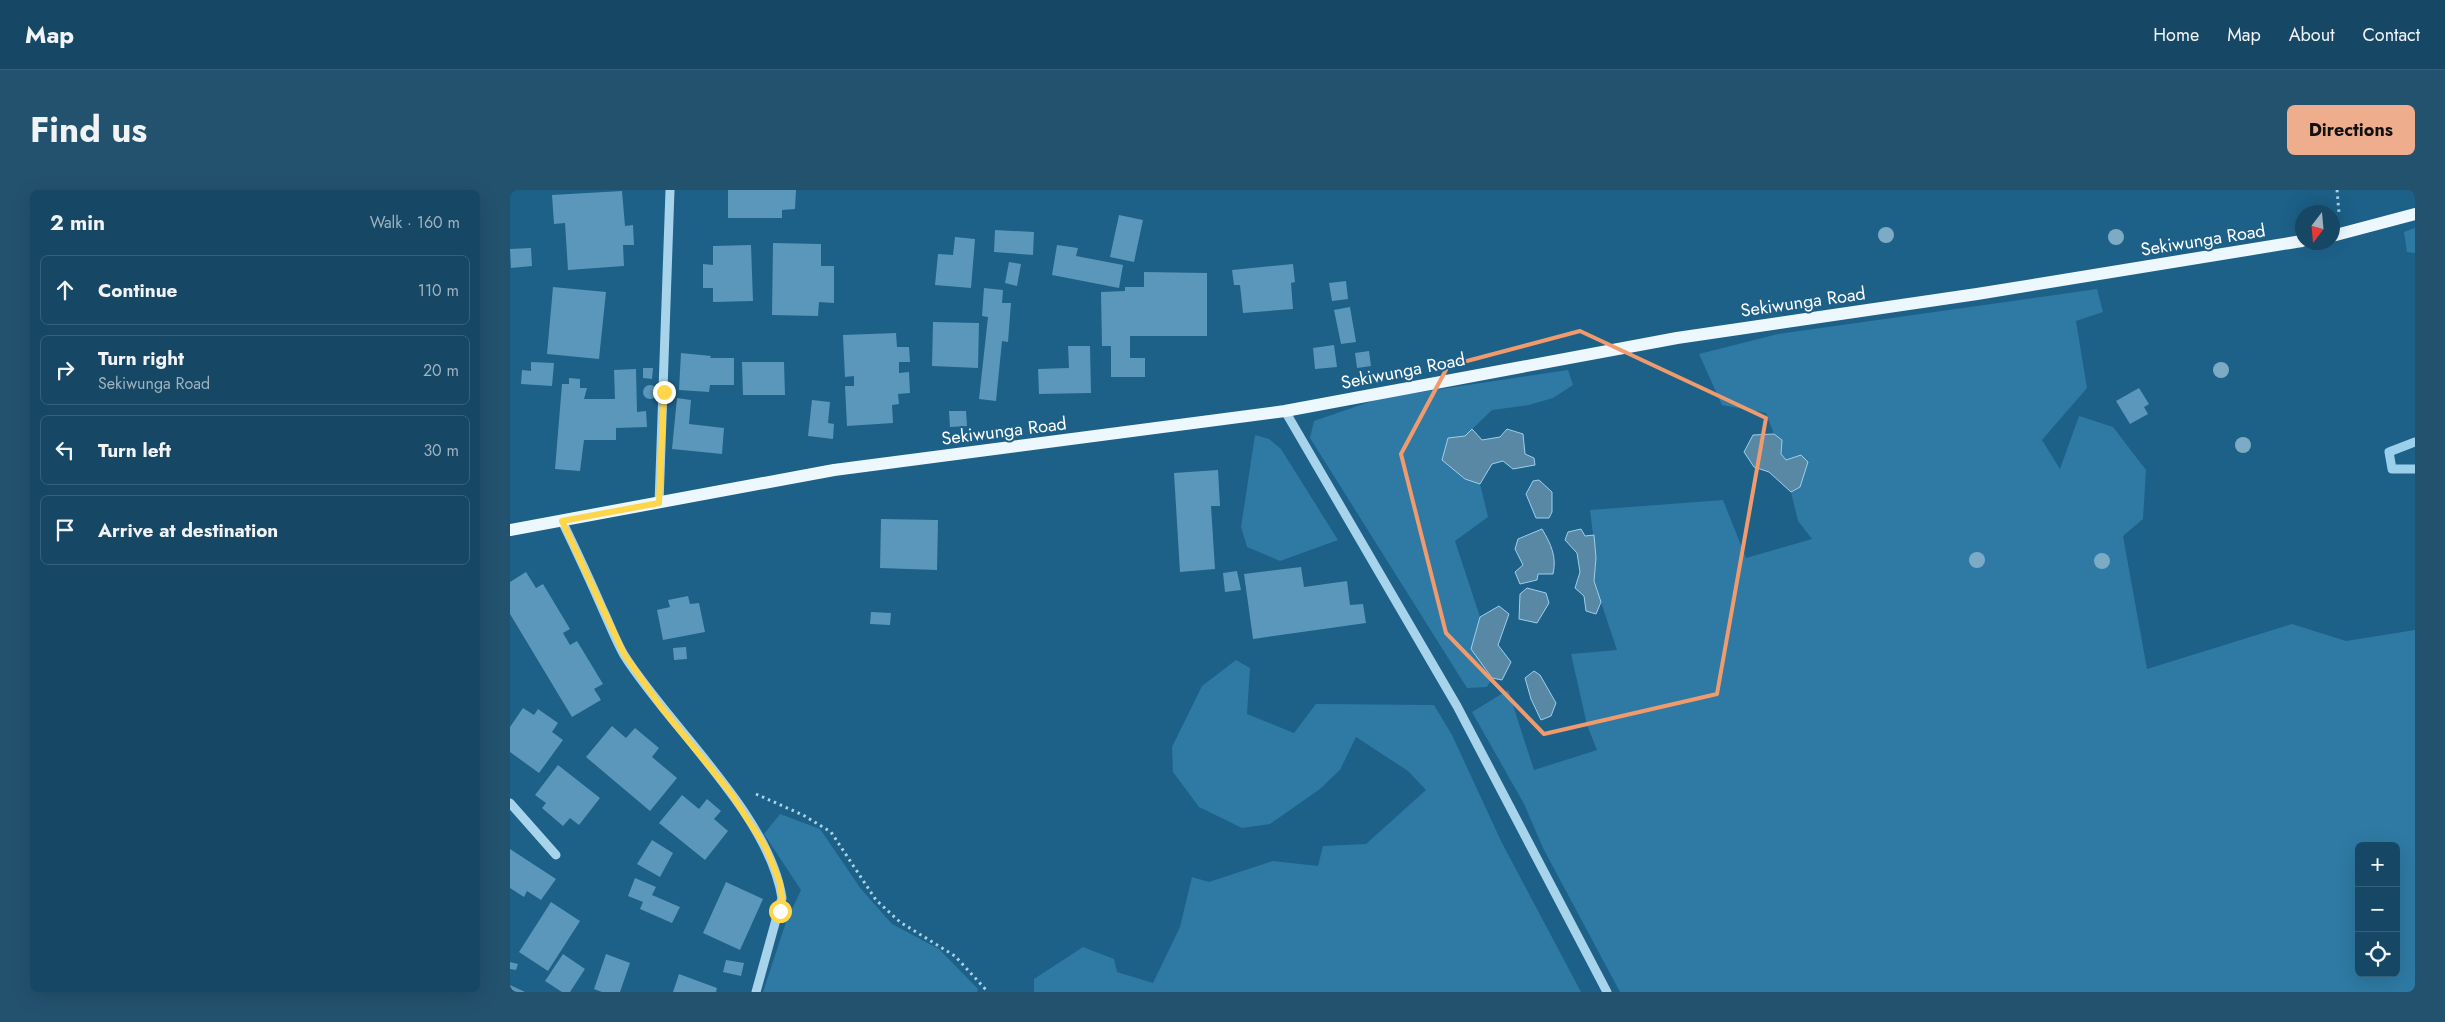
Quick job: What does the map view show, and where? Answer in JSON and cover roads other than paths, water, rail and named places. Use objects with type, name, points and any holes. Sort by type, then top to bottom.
[{"type":"main road","points":[[2340,234],[2415,214]]},
{"type":"main road","name":"Sekiwunga Road","points":[[510,530],[834,470],[1285,411],[1678,338],[1967,296],[2295,242]]},
{"type":"street","points":[[659,503],[670,190]]},
{"type":"street","points":[[1285,411],[1456,706],[1607,992]]},
{"type":"street","points":[[562,521],[624,654],[661,707],[730,792],[766,848],[780,883],[782,898],[756,992]]},
{"type":"street","points":[[510,803],[556,855]]},
{"type":"waterway","points":[[2415,442],[2389,452],[2392,469],[2415,469]]}]
